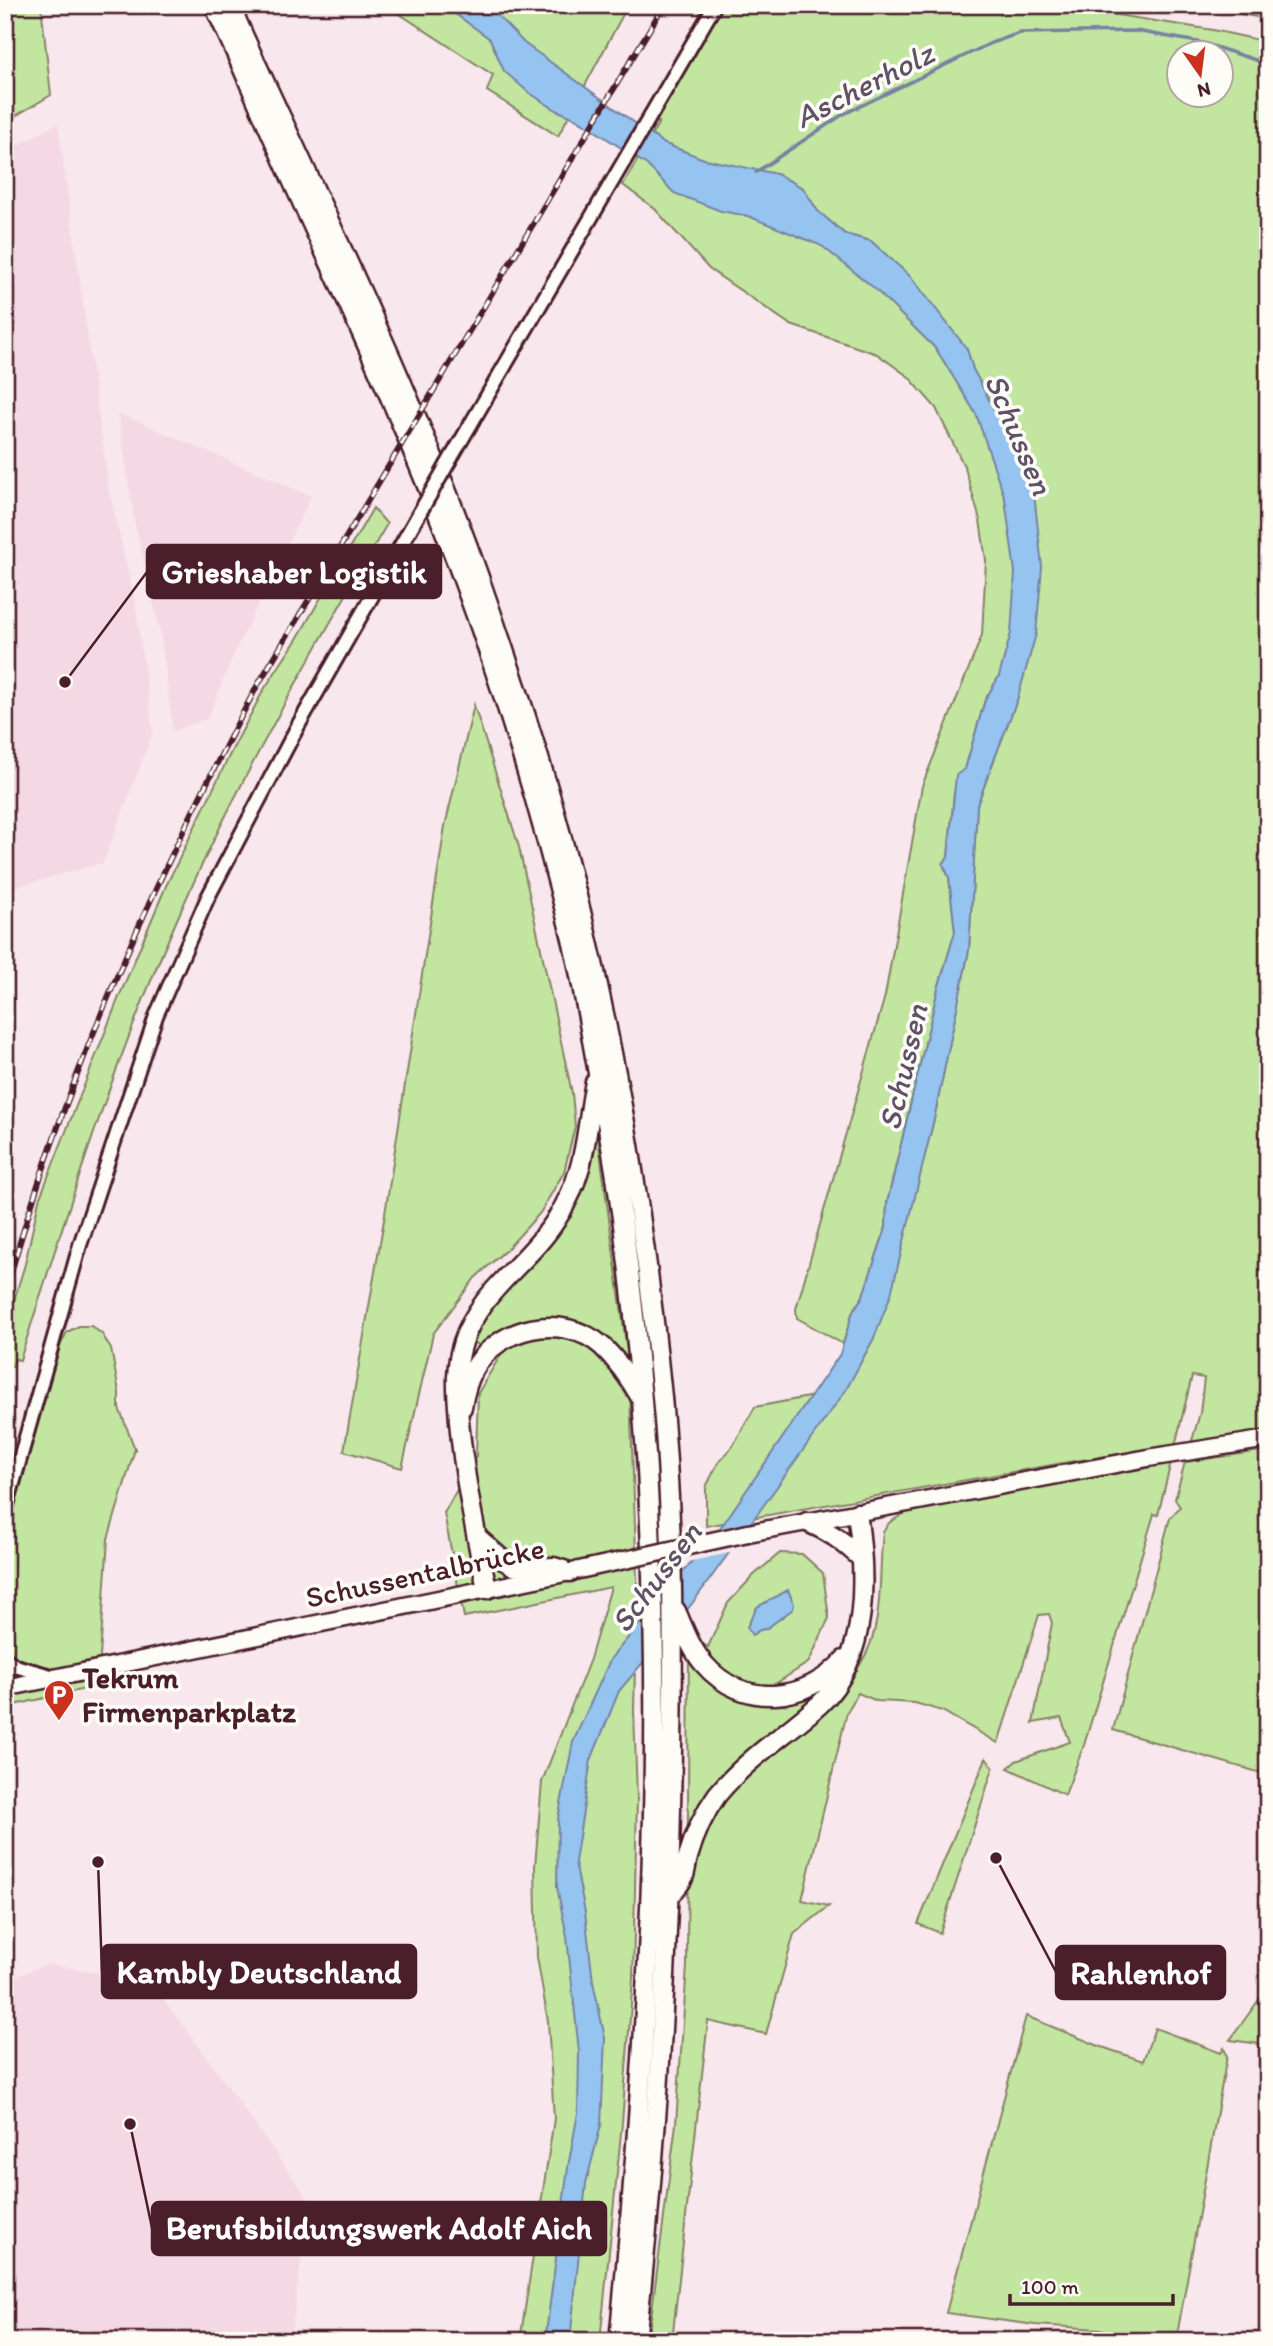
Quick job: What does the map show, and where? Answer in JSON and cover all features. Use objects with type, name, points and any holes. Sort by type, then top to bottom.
[{"type":"highway","points":[[214,5],[404,431],[463,580],[529,780],[606,1067],[604,1090],[631,1284],[646,1434],[653,1585],[654,1810],[649,1960],[636,2153],[619,2341]]},
{"type":"highway","points":[[230,5],[405,390],[476,570],[553,804],[591,955],[606,1067],[604,1090],[585,1155],[567,1201],[555,1222],[478,1309],[462,1345],[455,1386],[462,1453],[488,1589]]},
{"type":"highway","points":[[604,1090],[642,1233],[662,1394],[671,1560],[673,1666],[670,1895],[656,2126],[636,2341]]},
{"type":"highway","points":[[459,1420],[465,1390],[473,1370],[487,1353],[507,1337],[533,1328],[555,1326],[581,1334],[601,1345],[618,1363],[643,1403]]},
{"type":"highway","points":[[670,1895],[683,1878],[697,1833],[714,1799],[733,1775],[821,1703],[838,1684],[858,1633],[862,1610],[862,1559],[857,1513]]},
{"type":"highway","points":[[807,1522],[829,1531],[862,1559]]},
{"type":"highway","points":[[477,1538],[514,1566],[554,1567],[570,1572]]},
{"type":"highway","points":[[672,1601],[689,1641],[704,1664],[721,1680],[739,1690],[761,1696],[787,1694],[813,1686],[832,1673],[850,1653]]},
{"type":"main road","name":"Schussentalbrücke","points":[[5,1688],[807,1522],[1124,1462],[1268,1439]]},
{"type":"street","points":[[5,1511],[80,1245],[156,1016],[208,897],[299,724],[621,163],[715,5]]},
{"type":"street","points":[[5,1658],[15,1666],[58,1677]]},
{"type":"shaded area","points":[[58,123],[109,491],[135,602],[153,732],[103,863],[5,890],[5,153]]},
{"type":"shaded area","points":[[118,413],[311,496],[232,658],[208,718],[173,731],[161,635],[135,524]]},
{"type":"shaded area","points":[[49,1964],[150,1982],[309,2200],[290,2341],[5,2341],[5,1980]]},
{"type":"green space","points":[[5,5],[41,5],[51,95],[5,122]]},
{"type":"green space","points":[[386,5],[628,5],[558,136],[487,91],[493,75]]},
{"type":"green space","points":[[715,5],[1053,5],[1213,30],[1268,42],[1268,1432],[1191,1444],[1200,1413],[1204,1378],[1192,1376],[1175,1446],[1074,1461],[706,1526],[706,1487],[718,1463],[734,1444],[755,1407],[846,1390],[912,1202],[934,1119],[969,950],[977,805],[1018,697],[985,700],[965,769],[954,793],[948,857],[943,864],[949,877],[955,932],[938,989],[887,1203],[886,1227],[843,1344],[797,1318],[796,1309],[885,996],[922,786],[982,635],[986,560],[980,520],[965,468],[936,408],[909,377],[877,354],[791,325],[709,269],[655,209],[623,185],[659,122],[646,122]]},
{"type":"green space","points":[[1213,5],[1268,5],[1268,19],[1212,9]]},
{"type":"green space","points":[[373,508],[387,524],[274,724],[196,878],[150,983],[109,1090],[20,1360],[15,1359],[12,1367],[5,1365],[5,1330],[25,1264],[39,1200],[166,886],[263,691],[297,639]]},
{"type":"green space","points":[[474,705],[519,847],[572,1093],[575,1126],[564,1172],[540,1213],[508,1248],[475,1278],[433,1334],[402,1468],[344,1451],[385,1214],[445,826]]},
{"type":"green space","points":[[595,1133],[598,1137],[629,1366],[637,1581],[634,1711],[637,1798],[633,1978],[622,2123],[600,2341],[520,2341],[554,2119],[548,2021],[537,1957],[535,1866],[542,1782],[590,1659],[611,1587],[464,1617],[444,1513],[476,1456],[478,1393],[500,1356],[473,1342],[479,1326],[527,1264],[571,1217],[588,1174]]},
{"type":"green space","points":[[79,1326],[91,1326],[102,1334],[111,1349],[119,1392],[119,1408],[135,1449],[108,1539],[98,1686],[10,1706],[4,1611],[5,1555],[9,1529],[30,1450],[28,1449],[61,1344],[67,1332]]},
{"type":"green space","points":[[1268,1450],[1268,1775],[1113,1730],[1170,1518],[1180,1507],[1175,1499],[1185,1462]]},
{"type":"green space","points":[[1171,1462],[1158,1515],[1154,1514],[1084,1745],[1065,1795],[1008,1768],[1016,1761],[1070,1742],[1061,1718],[1033,1723],[1052,1623],[1049,1614],[1039,1615],[998,1743],[942,1711],[915,1703],[877,1701],[858,1693],[847,1712],[802,1900],[829,1906],[794,1934],[766,2034],[708,2021],[672,2341],[648,2341],[676,2124],[687,1966],[689,1641],[739,1690],[813,1686],[841,1690],[859,1667],[874,1633],[883,1532],[889,1523],[905,1513]]},
{"type":"green space","points":[[780,1553],[802,1554],[823,1573],[829,1618],[809,1662],[775,1684],[801,1682],[769,1688],[742,1684],[719,1669],[700,1642],[708,1647],[728,1603],[754,1575]]},
{"type":"green space","points":[[986,1758],[993,1768],[940,1933],[918,1924]]},
{"type":"green space","points":[[1263,1994],[1268,1995],[1268,2045],[1230,2040]]},
{"type":"green space","points":[[1026,2016],[1143,2061],[1155,2028],[1221,2053],[1224,2048],[1227,2056],[1176,2341],[1148,2341],[1100,2329],[1035,2325],[946,2313]]},
{"type":"water","points":[[443,5],[482,5],[498,16],[524,43],[663,143],[704,159],[777,174],[803,188],[818,211],[845,234],[871,241],[911,277],[967,349],[973,369],[1033,484],[1042,567],[1036,634],[1018,697],[977,805],[969,950],[934,1119],[891,1294],[874,1338],[846,1390],[691,1605],[619,1691],[591,1760],[575,1862],[585,1912],[593,1982],[605,2038],[601,2125],[586,2183],[570,2341],[545,2341],[568,2167],[578,2113],[579,2052],[567,1937],[557,1887],[558,1819],[573,1742],[611,1658],[724,1523],[840,1354],[853,1311],[862,1298],[886,1228],[887,1203],[938,989],[955,932],[949,877],[943,864],[948,857],[956,775],[965,769],[985,700],[999,676],[1011,633],[1015,572],[1005,499],[976,414],[936,349],[874,288],[822,246],[748,216],[721,211],[674,193],[647,165],[577,119],[556,110],[528,92],[504,71],[490,39]]},
{"type":"water","points":[[788,1590],[794,1604],[793,1609],[766,1629],[752,1635],[747,1627],[757,1607]]},
{"type":"pier","points":[[757,1521],[734,1552],[687,1562],[715,1529]]},
{"type":"waterway","name":"Ascherholz","points":[[756,172],[842,115],[991,43],[1020,33],[1136,31],[1203,43],[1268,64]]},
{"type":"railway","points":[[5,1294],[28,1215],[83,1060],[147,909],[218,761],[256,688],[664,5]]},
{"type":"place","name":"Grieshaber Logistik","points":[[65,682]]},
{"type":"place","name":"Tekrum Firmenparkplatz","points":[[59,1722]]},
{"type":"place","name":"Rahlenhof","points":[[996,1858]]},
{"type":"place","name":"Kambly Deutschland","points":[[98,1862]]},
{"type":"place","name":"Berufsbildungswerk Adolf Aich","points":[[130,2124]]},
{"type":"water label","name":"Schussen","points":[[1019,434]]},
{"type":"water label","name":"Schussen","points":[[903,1067]]},
{"type":"water label","name":"Schussen","points":[[656,1577]]}]
